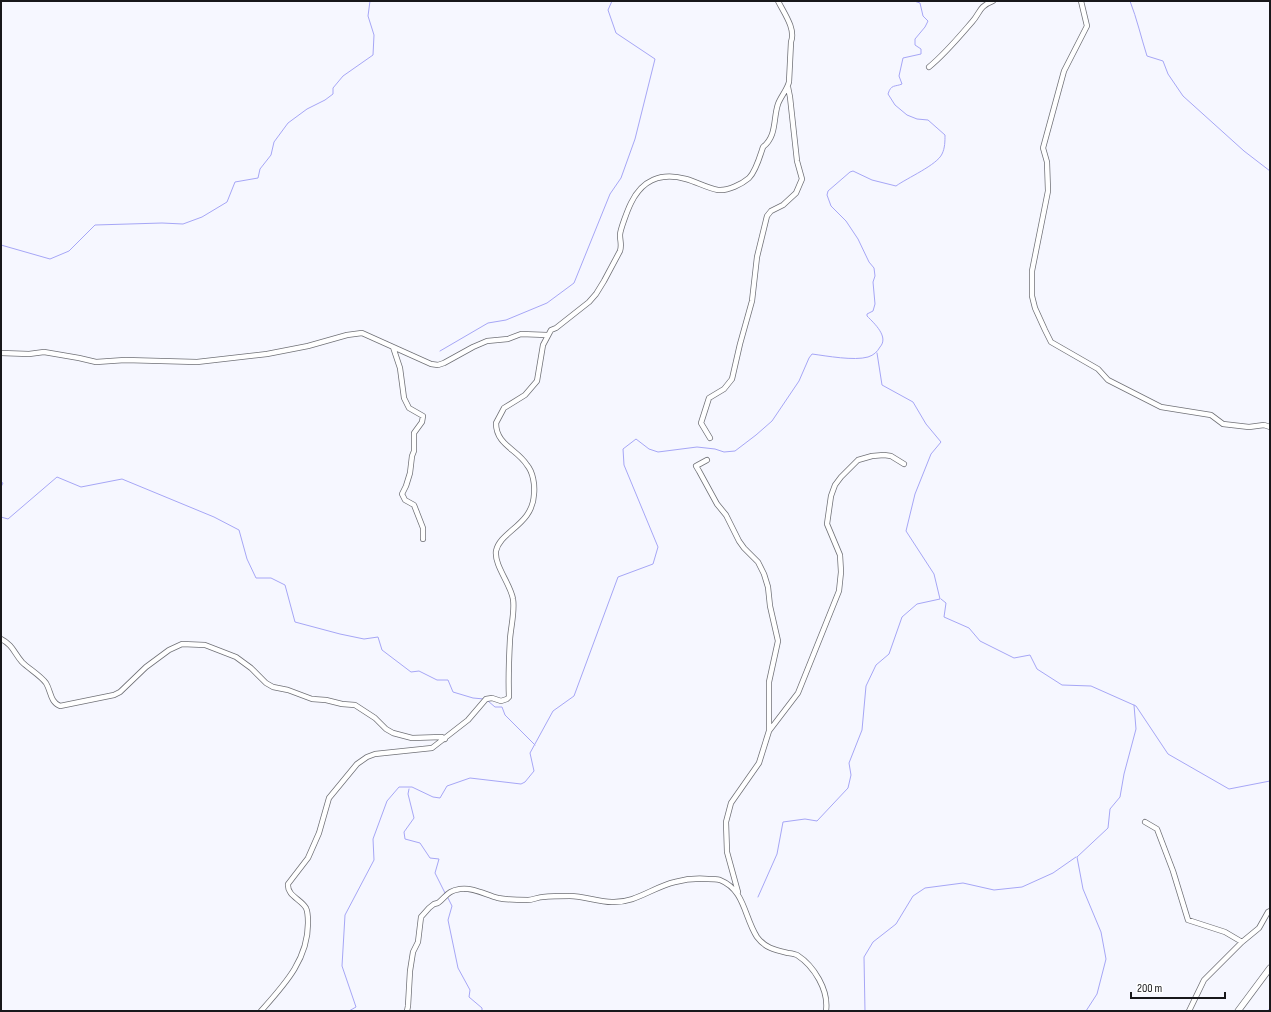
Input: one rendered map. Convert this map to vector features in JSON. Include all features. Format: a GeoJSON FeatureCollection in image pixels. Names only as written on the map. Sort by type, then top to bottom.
{"type":"FeatureCollection","features":[{"type":"Feature","properties":{"kind":"main road"},"geometry":{"type":"LineString","coordinates":[[1238,1011],[1270,968]]}},
{"type":"Feature","properties":{"kind":"street"},"geometry":{"type":"LineString","coordinates":[[710,438],[701,423],[709,398],[724,388],[732,379],[752,300],[757,257],[767,216],[771,211],[783,205],[796,193],[802,179],[797,161],[788,87],[793,36],[790,24],[778,1]]}},
{"type":"Feature","properties":{"kind":"street"},"geometry":{"type":"LineString","coordinates":[[929,67],[974,21],[983,3],[993,1]]}},
{"type":"Feature","properties":{"kind":"street"},"geometry":{"type":"LineString","coordinates":[[1081,1],[1088,26],[1064,71],[1043,148],[1047,162],[1048,191],[1032,271],[1032,296],[1035,308],[1051,342],[1098,369],[1108,380],[1161,407],[1211,415],[1223,424],[1249,428],[1264,425],[1270,427]]}},
{"type":"Feature","properties":{"kind":"street"},"geometry":{"type":"LineString","coordinates":[[261,1011],[286,983],[294,972],[302,956],[308,933],[308,918],[306,908],[291,894],[288,884],[308,858],[319,833],[329,798],[357,764],[367,757],[375,754],[428,749],[439,744],[468,720],[486,699],[492,698],[505,701],[509,697],[508,664],[513,601],[496,553],[498,546],[503,539],[525,518],[533,501],[534,493],[531,472],[528,465],[504,444],[497,433],[496,423],[504,408],[525,394],[537,381],[542,345],[551,330],[556,328],[589,302],[596,294],[620,250],[622,245],[620,235],[630,204],[636,195],[649,181],[655,178],[676,177],[721,190],[739,184],[750,177],[763,147],[767,144],[775,127],[778,106],[788,87]]}},
{"type":"Feature","properties":{"kind":"street"},"geometry":{"type":"LineString","coordinates":[[1,353],[30,354],[44,352],[96,362],[125,360],[196,362],[267,354],[308,346],[356,333],[362,333],[431,364],[438,365],[451,360],[473,347],[487,341],[508,339],[522,334],[547,335]]}},
{"type":"Feature","properties":{"kind":"street"},"geometry":{"type":"LineString","coordinates":[[393,346],[400,368],[404,398],[409,408],[423,416],[422,422],[414,433],[414,451],[410,474],[402,494],[405,500],[414,505],[423,528],[423,539]]}},
{"type":"Feature","properties":{"kind":"street"},"geometry":{"type":"LineString","coordinates":[[769,731],[798,693],[839,591],[841,572],[840,555],[827,524],[834,485],[858,460],[884,454],[891,456],[904,464]]}},
{"type":"Feature","properties":{"kind":"street"},"geometry":{"type":"LineString","coordinates":[[707,460],[696,466],[744,548],[758,562],[768,587],[770,606],[778,641],[769,682],[769,731],[759,763],[731,803],[726,822],[727,852],[738,894],[743,902],[752,927],[758,938],[770,949],[796,954],[816,973],[826,997],[826,1011]]}},
{"type":"Feature","properties":{"kind":"street"},"geometry":{"type":"LineString","coordinates":[[1,639],[10,644],[21,661],[44,680],[54,701],[60,706],[114,695],[120,692],[146,666],[169,650],[182,644],[198,644],[236,656],[266,683],[273,687],[288,690],[312,699],[355,705],[375,718],[386,729],[393,733],[412,738],[442,737],[445,739]]}},
{"type":"Feature","properties":{"kind":"street"},"geometry":{"type":"LineString","coordinates":[[1145,822],[1157,829],[1173,871],[1188,920],[1225,932],[1242,942]]}},
{"type":"Feature","properties":{"kind":"street"},"geometry":{"type":"LineString","coordinates":[[407,1011],[409,1001],[410,971],[413,952],[418,942],[421,917],[425,911],[434,904],[438,903],[447,893],[461,889],[483,893],[496,898],[528,900],[542,897],[572,896],[612,902],[625,902],[674,882],[697,878],[720,880],[738,894]]}},
{"type":"Feature","properties":{"kind":"street"},"geometry":{"type":"LineString","coordinates":[[1189,1011],[1204,980],[1242,942],[1259,928],[1270,911]]}},
{"type":"Feature","properties":{"kind":"waterway"},"geometry":{"type":"LineString","coordinates":[[1,245],[50,259],[69,251],[95,225],[162,223],[183,224],[202,217],[227,202],[235,182],[258,178],[260,169],[271,155],[274,142],[288,123],[307,109],[333,94],[333,88],[343,76],[373,55],[374,35],[368,16],[370,1]]}},
{"type":"Feature","properties":{"kind":"waterway"},"geometry":{"type":"LineString","coordinates":[[440,351],[488,323],[506,320],[547,303],[574,283],[610,194],[621,178],[635,139],[655,59],[616,33],[608,10],[612,1]]}},
{"type":"Feature","properties":{"kind":"waterway"},"geometry":{"type":"LineString","coordinates":[[349,1011],[356,1007],[342,966],[345,915],[374,860],[373,839],[387,801],[399,787],[412,787],[433,797],[440,798],[447,786],[470,778],[521,784],[525,782],[534,771],[530,753],[553,711],[574,696],[618,577],[653,564],[658,547],[624,465],[623,449],[636,439],[649,449],[658,452],[697,447],[715,449],[724,452],[735,451],[772,421],[799,381],[812,354],[840,358],[862,358],[874,354],[882,343],[883,339],[880,331],[867,316],[867,314],[873,311],[875,304],[873,282],[875,276],[874,268],[869,262],[858,239],[846,221],[831,206],[827,195],[828,191],[853,171],[872,180],[896,186],[934,163],[942,154],[945,135],[928,120],[917,119],[907,115],[895,105],[888,94],[892,87],[902,84],[899,76],[903,58],[921,54],[921,49],[915,45],[915,39],[928,21],[923,16],[920,3],[914,1]]}},
{"type":"Feature","properties":{"kind":"waterway"},"geometry":{"type":"LineString","coordinates":[[1130,1],[1147,56],[1163,61],[1168,74],[1183,96],[1244,151],[1270,171]]}},
{"type":"Feature","properties":{"kind":"waterway"},"geometry":{"type":"LineString","coordinates":[[758,897],[777,854],[783,822],[805,819],[817,821],[848,788],[851,775],[849,763],[862,730],[866,686],[876,665],[889,654],[902,617],[917,604],[940,599],[934,574],[906,531],[915,494],[931,454],[941,442],[926,424],[913,402],[882,385],[877,353]]}},
{"type":"Feature","properties":{"kind":"waterway"},"geometry":{"type":"LineString","coordinates":[[1,517],[8,519],[57,477],[81,487],[122,479],[214,517],[239,530],[247,559],[256,578],[271,578],[285,585],[295,622],[364,639],[378,637],[382,650],[411,672],[419,671],[437,680],[448,680],[453,692],[473,698],[484,699]]}},
{"type":"Feature","properties":{"kind":"waterway"},"geometry":{"type":"LineString","coordinates":[[1,482],[3,483],[1,487]]}},
{"type":"Feature","properties":{"kind":"waterway"},"geometry":{"type":"LineString","coordinates":[[941,599],[946,603],[944,617],[969,628],[980,641],[1014,658],[1030,655],[1037,669],[1062,685],[1091,686],[1136,706],[1168,754],[1229,789],[1270,781]]}},
{"type":"Feature","properties":{"kind":"waterway"},"geometry":{"type":"LineString","coordinates":[[488,701],[495,707],[502,707],[505,715],[535,745]]}},
{"type":"Feature","properties":{"kind":"waterway"},"geometry":{"type":"LineString","coordinates":[[1086,1011],[1097,994],[1106,959],[1101,932],[1083,889],[1077,857],[1108,828],[1110,809],[1120,797],[1124,774],[1136,729],[1134,705]]}},
{"type":"Feature","properties":{"kind":"waterway"},"geometry":{"type":"LineString","coordinates":[[409,789],[408,794],[414,818],[404,832],[405,839],[420,843],[430,858],[439,859],[435,873],[445,893]]}},
{"type":"Feature","properties":{"kind":"waterway"},"geometry":{"type":"LineString","coordinates":[[865,1011],[864,957],[873,942],[896,924],[913,896],[925,888],[963,883],[994,890],[1022,887],[1053,873],[1076,857]]}},
{"type":"Feature","properties":{"kind":"waterway"},"geometry":{"type":"LineString","coordinates":[[448,898],[452,906],[448,920],[458,968],[470,990],[469,997],[482,1008],[482,1011]]}}]}
